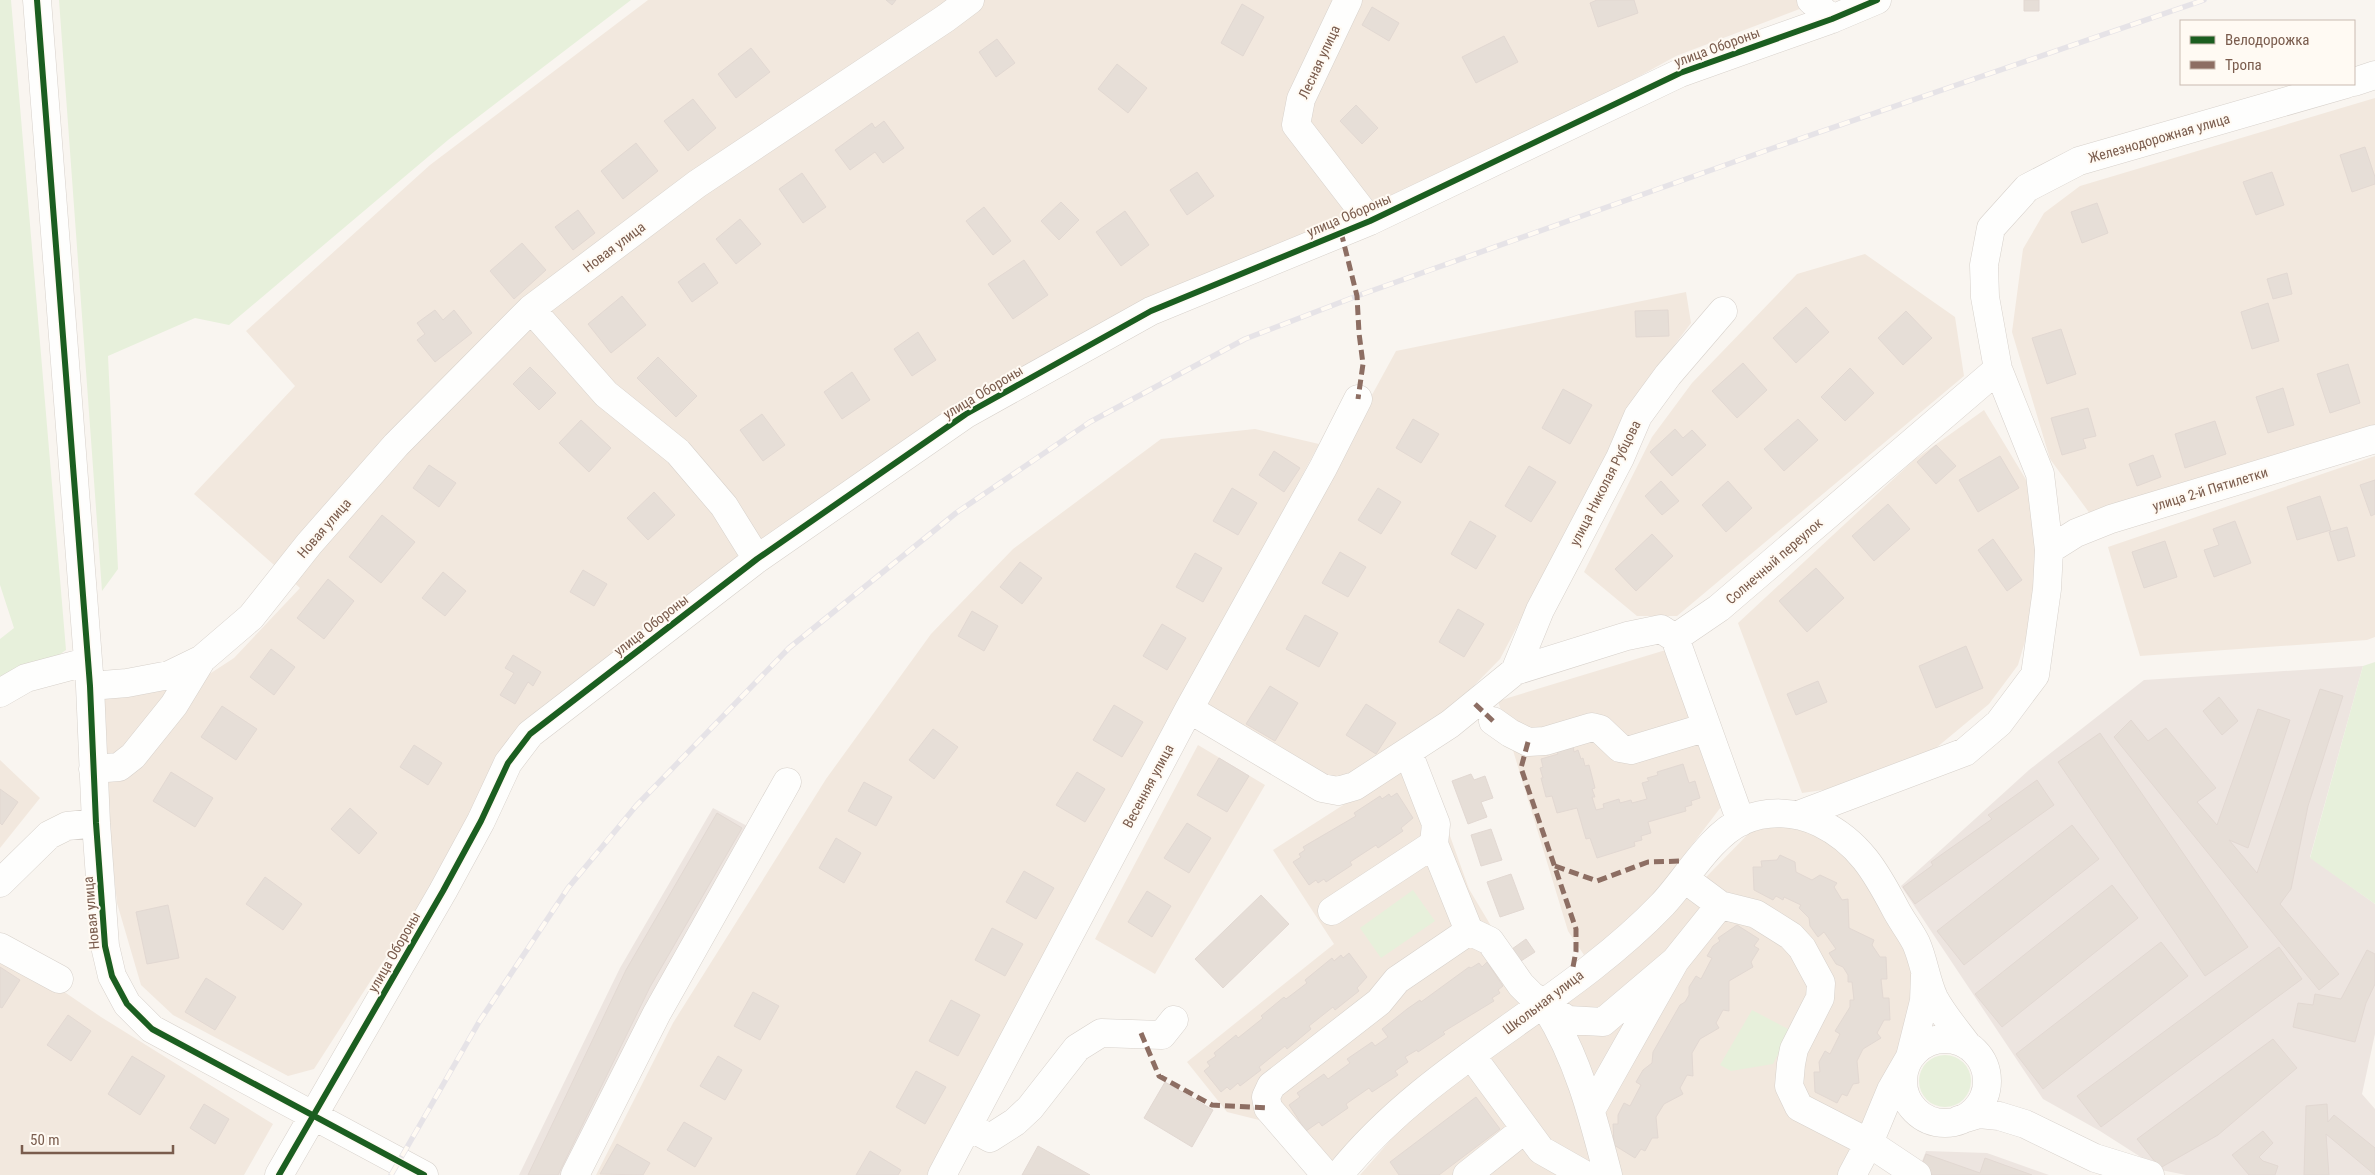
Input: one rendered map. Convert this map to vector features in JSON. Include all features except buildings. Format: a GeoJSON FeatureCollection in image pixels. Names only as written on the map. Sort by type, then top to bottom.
{"type":"FeatureCollection","features":[{"type":"Feature","properties":{"kind":"street"},"geometry":{"type":"LineString","coordinates":[[0,693],[26,678],[88,674],[37,0]]}},
{"type":"Feature","properties":{"kind":"street","name":"Новая улица"},"geometry":{"type":"LineString","coordinates":[[424,1175],[152,1029],[127,1004],[112,976],[105,946],[88,674],[127,683],[169,675],[202,659],[251,616],[309,544],[396,445],[531,309],[697,184],[946,18],[970,0]]}},
{"type":"Feature","properties":{"kind":"street","name":"Лесная улица"},"geometry":{"type":"LineString","coordinates":[[1348,0],[1301,99],[1296,125],[1370,221]]}},
{"type":"Feature","properties":{"kind":"street"},"geometry":{"type":"LineString","coordinates":[[1811,0],[1832,19]]}},
{"type":"Feature","properties":{"kind":"street","name":"улица Обороны"},"geometry":{"type":"LineString","coordinates":[[279,1175],[444,891],[481,821],[508,763],[530,734],[757,559],[966,414],[1142,316],[1370,221],[1680,73],[1832,19],[1877,0]]}},
{"type":"Feature","properties":{"kind":"street"},"geometry":{"type":"LineString","coordinates":[[2355,82],[2375,75]]}},
{"type":"Feature","properties":{"kind":"street","name":"Железнодорожная улица"},"geometry":{"type":"LineString","coordinates":[[1998,369],[1985,297],[1984,265],[1991,228],[2026,188],[2079,161],[2343,85]]}},
{"type":"Feature","properties":{"kind":"street"},"geometry":{"type":"LineString","coordinates":[[531,309],[606,394],[678,452],[724,506],[757,559]]}},
{"type":"Feature","properties":{"kind":"street","name":"улица Николая Рубцова"},"geometry":{"type":"LineString","coordinates":[[1515,671],[1540,610],[1620,458],[1638,416],[1668,374],[1723,311]]}},
{"type":"Feature","properties":{"kind":"street"},"geometry":{"type":"LineString","coordinates":[[1798,815],[1965,752],[1999,723],[2035,675],[2047,590],[2049,550],[2040,474],[1998,369]]}},
{"type":"Feature","properties":{"kind":"street","name":"Солнечный переулок"},"geometry":{"type":"LineString","coordinates":[[1674,638],[1719,608],[1998,369]]}},
{"type":"Feature","properties":{"kind":"street","name":"Весенняя улица"},"geometry":{"type":"LineString","coordinates":[[942,1175],[1189,709],[1323,468],[1358,399]]}},
{"type":"Feature","properties":{"kind":"street","name":"улица 2-й Пятилетки"},"geometry":{"type":"LineString","coordinates":[[2049,550],[2076,533],[2111,519],[2375,439]]}},
{"type":"Feature","properties":{"kind":"street"},"geometry":{"type":"LineString","coordinates":[[1189,709],[1304,779],[1338,791],[1355,786],[1450,724],[1515,671],[1627,636],[1661,629],[1674,638],[1740,822]]}},
{"type":"Feature","properties":{"kind":"street"},"geometry":{"type":"LineString","coordinates":[[93,769],[120,767],[133,756],[174,705],[202,659]]}},
{"type":"Feature","properties":{"kind":"street"},"geometry":{"type":"LineString","coordinates":[[1494,721],[1510,733],[1528,742],[1545,741],[1592,727],[1600,729],[1620,748],[1631,750],[1707,727]]}},
{"type":"Feature","properties":{"kind":"street"},"geometry":{"type":"LineString","coordinates":[[1408,752],[1436,824],[1434,844],[1469,931],[1490,941],[1521,985],[1542,1003],[1568,1020],[1603,1022],[1675,961]]}},
{"type":"Feature","properties":{"kind":"street"},"geometry":{"type":"LineString","coordinates":[[575,1175],[657,1013],[787,782]]}},
{"type":"Feature","properties":{"kind":"street","name":"Школьная улица"},"geometry":{"type":"LineString","coordinates":[[1339,1175],[1389,1121],[1471,1055],[1631,935],[1662,905],[1719,837],[1740,822],[1767,812],[1798,815]]}},
{"type":"Feature","properties":{"kind":"street"},"geometry":{"type":"LineString","coordinates":[[1798,815],[1820,823],[1839,835],[1865,858],[1881,879],[1916,944],[1934,998],[1968,1046],[1978,1055],[1984,1066],[1992,1094],[2004,1108],[2025,1124]]}},
{"type":"Feature","properties":{"kind":"street"},"geometry":{"type":"LineString","coordinates":[[0,883],[50,835],[67,826],[96,823]]}},
{"type":"Feature","properties":{"kind":"street"},"geometry":{"type":"LineString","coordinates":[[1332,910],[1434,844]]}},
{"type":"Feature","properties":{"kind":"street"},"geometry":{"type":"LineString","coordinates":[[1685,879],[1720,905],[1756,914],[1790,936],[1802,948],[1820,983],[1820,998],[1794,1049],[1788,1086],[1799,1107],[1869,1143],[1917,1175]]}},
{"type":"Feature","properties":{"kind":"street"},"geometry":{"type":"LineString","coordinates":[[1591,1110],[1675,961],[1720,905]]}},
{"type":"Feature","properties":{"kind":"street"},"geometry":{"type":"LineString","coordinates":[[1326,1175],[1268,1108],[1266,1097],[1271,1086],[1379,1002],[1397,980],[1469,931]]}},
{"type":"Feature","properties":{"kind":"street"},"geometry":{"type":"LineString","coordinates":[[0,947],[59,979]]}},
{"type":"Feature","properties":{"kind":"street"},"geometry":{"type":"LineString","coordinates":[[1925,971],[1924,1001],[1910,1057],[1905,1068],[1903,1081],[1905,1094],[1912,1106],[1921,1115],[1946,1120],[1970,1114],[1979,1104],[1985,1092],[1987,1079]]}},
{"type":"Feature","properties":{"kind":"street"},"geometry":{"type":"LineString","coordinates":[[1542,1003],[1562,1034],[1591,1110],[1608,1175]]}},
{"type":"Feature","properties":{"kind":"street"},"geometry":{"type":"LineString","coordinates":[[968,1126],[990,1138],[1016,1122],[1030,1108],[1077,1048],[1101,1033],[1162,1035],[1174,1020]]}},
{"type":"Feature","properties":{"kind":"street"},"geometry":{"type":"LineString","coordinates":[[1603,1022],[1620,1058]]}},
{"type":"Feature","properties":{"kind":"street"},"geometry":{"type":"LineString","coordinates":[[1852,1175],[1869,1143],[1891,1090],[1910,1057],[1919,1047],[1931,1041],[1957,1040],[1968,1046]]}},
{"type":"Feature","properties":{"kind":"street"},"geometry":{"type":"LineString","coordinates":[[1471,1055],[1541,1150],[1586,1175]]}},
{"type":"Feature","properties":{"kind":"street"},"geometry":{"type":"LineString","coordinates":[[1869,1143],[1884,1128],[1899,1120],[1913,1118],[1946,1120],[1979,1114],[1999,1116],[2025,1124],[2095,1158],[2150,1175]]}},
{"type":"Feature","properties":{"kind":"street"},"geometry":{"type":"LineString","coordinates":[[1467,1175],[1524,1129]]}},
{"type":"Feature","properties":{"kind":"shaded area"},"geometry":{"type":"Polygon","coordinates":[[[648,0],[1823,0],[1676,56],[1542,130],[1142,305],[533,721],[495,758],[471,814],[429,890],[314,1069],[288,1076],[173,1015],[141,985],[117,903],[110,837],[103,694],[172,690],[211,673],[234,658],[300,588],[194,494],[295,386],[246,331],[430,165],[648,0]]]}},
{"type":"Feature","properties":{"kind":"shaded area"},"geometry":{"type":"Polygon","coordinates":[[[2375,98],[2375,428],[2096,522],[2050,459],[2012,332],[2023,249],[2044,213],[2080,186],[2375,98]]]}},
{"type":"Feature","properties":{"kind":"shaded area"},"geometry":{"type":"Polygon","coordinates":[[[1865,254],[1955,317],[1964,376],[1677,616],[1637,616],[1584,572],[1652,437],[1692,383],[1797,274],[1865,254]]]}},
{"type":"Feature","properties":{"kind":"shaded area"},"geometry":{"type":"Polygon","coordinates":[[[1686,292],[1691,323],[1652,375],[1625,421],[1500,659],[1456,704],[1343,777],[1319,775],[1203,704],[1396,351],[1686,292]]]}},
{"type":"Feature","properties":{"kind":"shaded area"},"geometry":{"type":"Polygon","coordinates":[[[1984,410],[2031,488],[2040,547],[2036,604],[2018,665],[1989,704],[1930,753],[1851,786],[1802,793],[1738,623],[1914,460],[1984,410]]]}},
{"type":"Feature","properties":{"kind":"shaded area"},"geometry":{"type":"Polygon","coordinates":[[[1255,429],[1319,444],[927,1175],[596,1175],[673,1023],[826,779],[931,634],[1013,549],[1161,439],[1255,429]]]}},
{"type":"Feature","properties":{"kind":"shaded area"},"geometry":{"type":"Polygon","coordinates":[[[2375,456],[2375,637],[2367,640],[2140,656],[2108,547],[2375,456]]]}},
{"type":"Feature","properties":{"kind":"shaded area"},"geometry":{"type":"Polygon","coordinates":[[[1669,649],[1724,803],[1653,896],[1622,926],[1584,955],[1568,931],[1498,701],[1669,649]]]}},
{"type":"Feature","properties":{"kind":"shaded area"},"geometry":{"type":"Polygon","coordinates":[[[2363,666],[2310,857],[2375,904],[2375,1034],[2362,1094],[2375,1109],[2375,1175],[2186,1175],[2161,1170],[2100,1131],[2043,1099],[1901,886],[2029,770],[2144,680],[2363,666]]]}},
{"type":"Feature","properties":{"kind":"shaded area"},"geometry":{"type":"Polygon","coordinates":[[[1198,745],[1265,785],[1155,974],[1095,939],[1198,745]]]}},
{"type":"Feature","properties":{"kind":"shaded area"},"geometry":{"type":"Polygon","coordinates":[[[1421,755],[1469,889],[1500,941],[1537,992],[1331,1166],[1267,1122],[1227,1112],[1187,1062],[1334,944],[1273,850],[1421,755]]]}},
{"type":"Feature","properties":{"kind":"shaded area"},"geometry":{"type":"Polygon","coordinates":[[[0,760],[40,798],[0,848],[0,760]]]}},
{"type":"Feature","properties":{"kind":"shaded area"},"geometry":{"type":"Polygon","coordinates":[[[713,808],[751,828],[566,1175],[519,1175],[620,968],[713,808]]]}},
{"type":"Feature","properties":{"kind":"shaded area"},"geometry":{"type":"Polygon","coordinates":[[[1774,822],[1801,826],[1828,842],[1855,863],[1910,952],[1918,1004],[1842,1175],[1360,1175],[1407,1121],[1672,912],[1753,829],[1774,822]]]}},
{"type":"Feature","properties":{"kind":"shaded area"},"geometry":{"type":"Polygon","coordinates":[[[0,948],[101,1017],[273,1124],[244,1175],[0,1175],[0,948]]]}},
{"type":"Feature","properties":{"kind":"shaded area"},"geometry":{"type":"Polygon","coordinates":[[[1926,1151],[1987,1153],[2049,1175],[1920,1175],[1917,1174],[1926,1151]]]}},
{"type":"Feature","properties":{"kind":"green space"},"geometry":{"type":"Polygon","coordinates":[[[0,0],[11,0],[66,650],[49,662],[0,684],[0,639],[14,628],[0,585],[0,0]]]}},
{"type":"Feature","properties":{"kind":"green space"},"geometry":{"type":"Polygon","coordinates":[[[59,0],[631,0],[448,140],[229,325],[195,318],[108,356],[118,569],[102,591],[59,0]]]}},
{"type":"Feature","properties":{"kind":"green space"},"geometry":{"type":"Polygon","coordinates":[[[2375,662],[2375,904],[2310,858],[2363,666],[2375,662]]]}},
{"type":"Feature","properties":{"kind":"green space"},"geometry":{"type":"Polygon","coordinates":[[[1413,890],[1435,921],[1381,958],[1360,928],[1413,890]]]}},
{"type":"Feature","properties":{"kind":"green space"},"geometry":{"type":"Polygon","coordinates":[[[1752,1010],[1790,1030],[1773,1064],[1731,1071],[1720,1065],[1752,1010]]]}},
{"type":"Feature","properties":{"kind":"green space"},"geometry":{"type":"Polygon","coordinates":[[[1940,1055],[1950,1055],[1964,1062],[1971,1076],[1971,1086],[1964,1100],[1950,1107],[1940,1107],[1930,1103],[1923,1096],[1919,1086],[1919,1076],[1923,1066],[1930,1059],[1940,1055]]]}},
{"type":"Feature","properties":{"kind":"railway"},"geometry":{"type":"LineString","coordinates":[[391,1175],[479,1022],[568,888],[636,806],[789,648],[956,513],[1090,422],[1245,339],[1357,296],[1776,147],[2204,0]]}},
{"type":"Feature","properties":{"kind":"marked path"},"geometry":{"type":"LineString","coordinates":[[1341,232],[1357,296],[1363,364],[1358,399]]}},
{"type":"Feature","properties":{"kind":"marked path"},"geometry":{"type":"LineString","coordinates":[[1475,704],[1493,721]]}},
{"type":"Feature","properties":{"kind":"marked path"},"geometry":{"type":"LineString","coordinates":[[1528,742],[1521,768],[1576,929],[1576,951],[1573,967]]}},
{"type":"Feature","properties":{"kind":"marked path"},"geometry":{"type":"LineString","coordinates":[[1555,866],[1597,881],[1648,862],[1682,861]]}},
{"type":"Feature","properties":{"kind":"marked path"},"geometry":{"type":"LineString","coordinates":[[1141,1033],[1159,1076],[1212,1105],[1268,1108]]}},
{"type":"Feature","properties":{"kind":"cycle path"},"geometry":{"type":"LineString","coordinates":[[37,0],[90,686],[96,823],[105,946],[112,976],[127,1004],[152,1029],[424,1175]]}},
{"type":"Feature","properties":{"kind":"cycle path"},"geometry":{"type":"LineString","coordinates":[[279,1175],[443,891],[481,821],[508,763],[530,734],[757,559],[966,414],[1151,311],[1370,221],[1680,73],[1832,19],[1877,0]]}}]}
